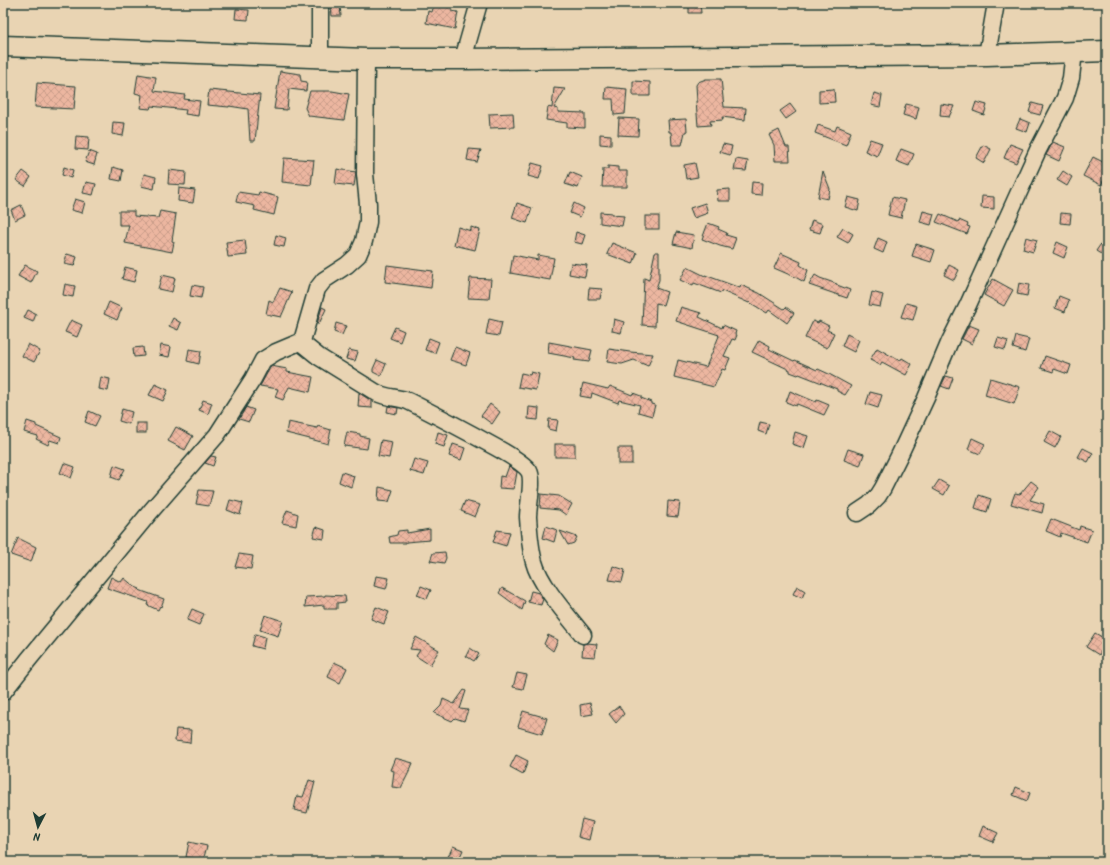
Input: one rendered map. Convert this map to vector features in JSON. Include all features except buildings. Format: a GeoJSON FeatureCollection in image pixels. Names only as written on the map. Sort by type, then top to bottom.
{"type":"FeatureCollection","features":[{"type":"Feature","properties":{"kind":"main road"},"geometry":{"type":"LineString","coordinates":[[3,46],[366,59],[987,54],[1107,51]]}},
{"type":"Feature","properties":{"kind":"street"},"geometry":{"type":"LineString","coordinates":[[320,3],[320,57]]}},
{"type":"Feature","properties":{"kind":"street"},"geometry":{"type":"LineString","coordinates":[[462,59],[479,3]]}},
{"type":"Feature","properties":{"kind":"street"},"geometry":{"type":"LineString","coordinates":[[987,54],[996,3]]}},
{"type":"Feature","properties":{"kind":"street"},"geometry":{"type":"LineString","coordinates":[[857,513],[869,505],[878,496],[913,426],[950,341],[968,305],[1038,150],[1054,122],[1065,98],[1071,78],[1074,51]]}},
{"type":"Feature","properties":{"kind":"street"},"geometry":{"type":"LineString","coordinates":[[366,59],[366,174],[368,222],[364,241],[358,255],[347,265],[324,280],[317,289],[302,341],[304,345],[319,357],[377,393],[384,396],[404,399],[412,403],[485,441],[526,468],[531,475],[528,516],[535,566],[544,583],[583,635]]}},
{"type":"Feature","properties":{"kind":"street"},"geometry":{"type":"LineString","coordinates":[[3,692],[146,517],[217,435],[253,379],[263,360],[276,352],[302,341]]}}]}
